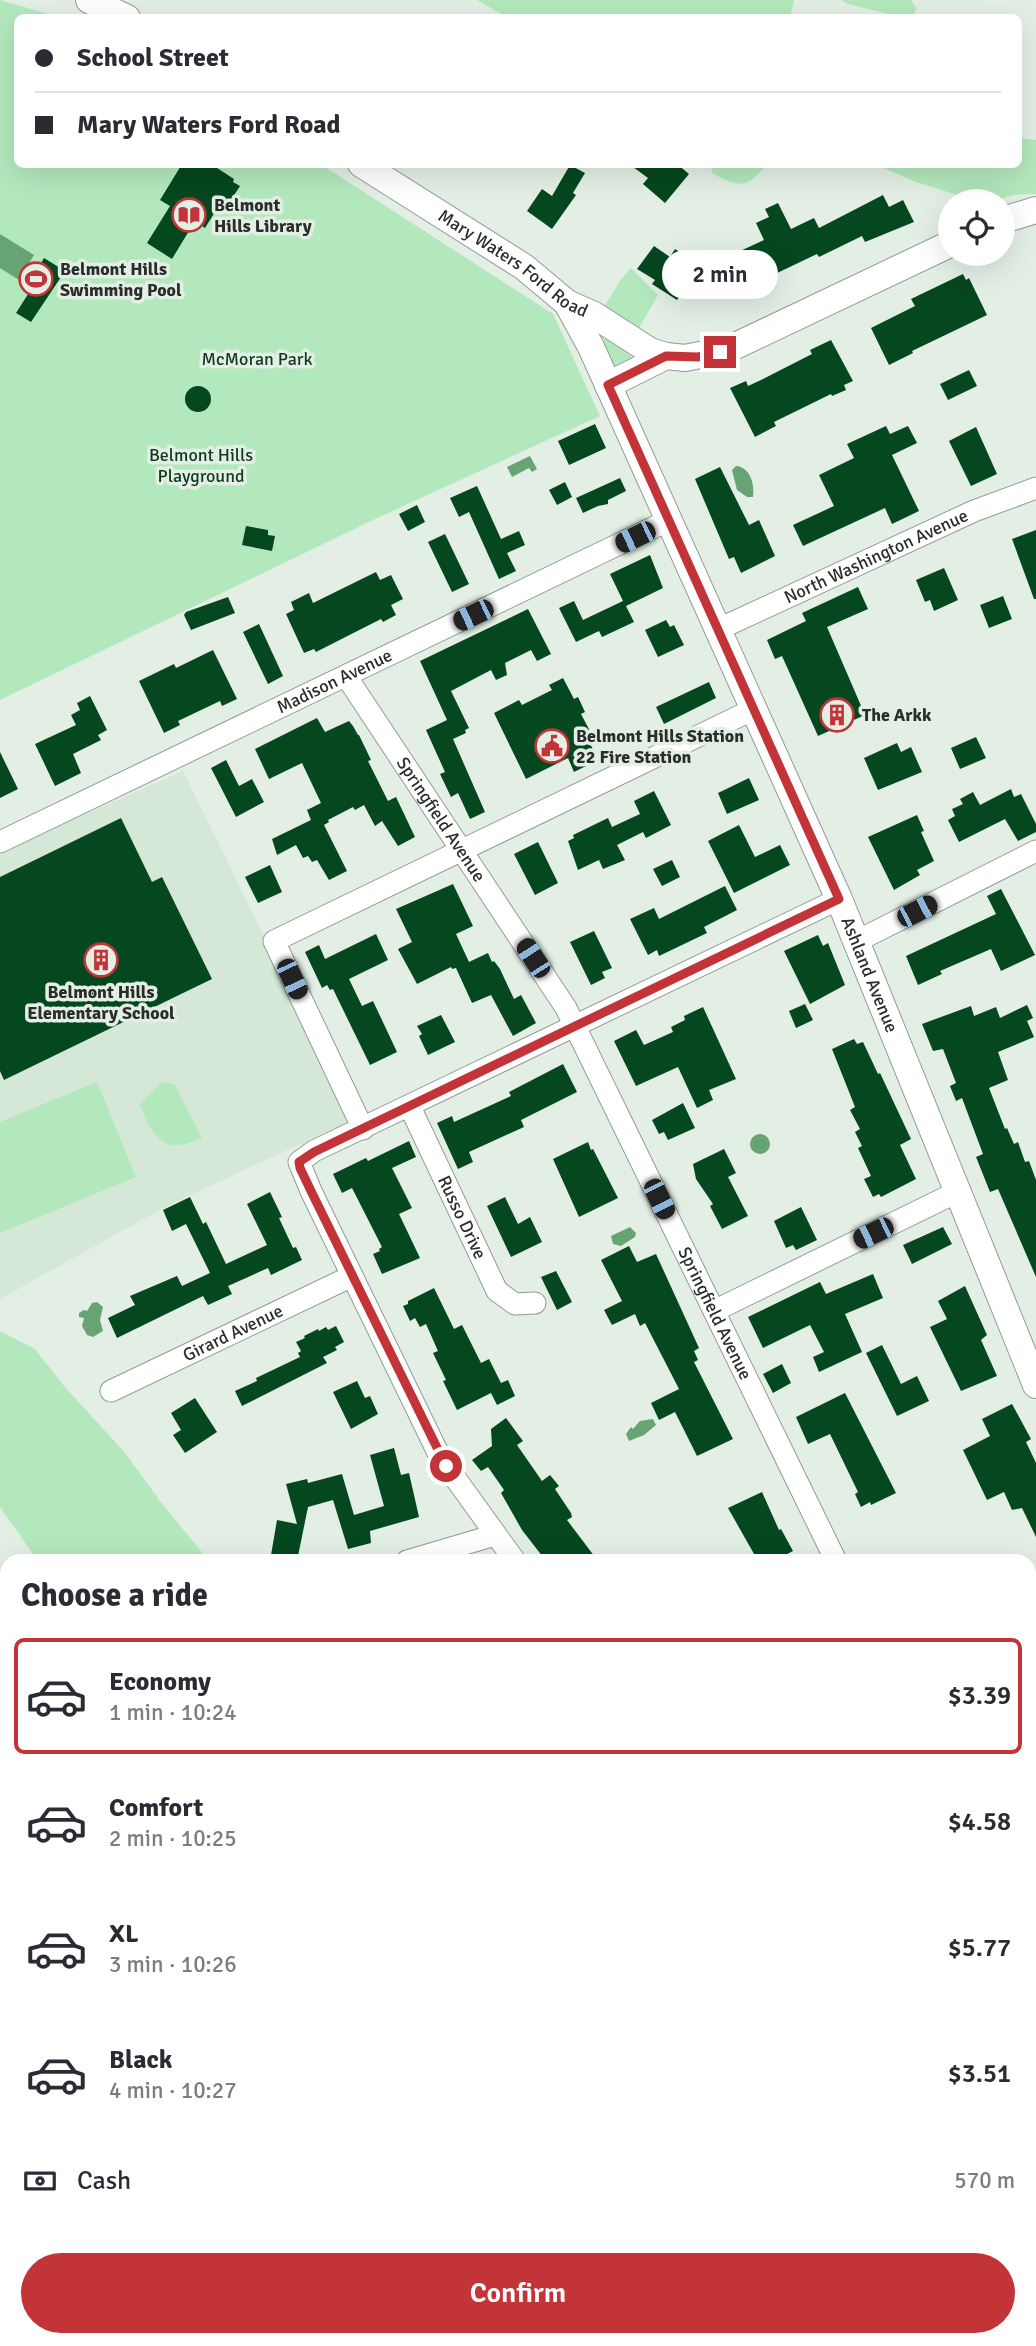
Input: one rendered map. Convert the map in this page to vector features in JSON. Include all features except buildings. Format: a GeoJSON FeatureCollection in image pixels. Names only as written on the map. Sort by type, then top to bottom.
{"type":"FeatureCollection","features":[{"type":"Feature","properties":{"kind":"street"},"geometry":{"type":"LineString","coordinates":[[89,0],[119,14]]}},
{"type":"Feature","properties":{"kind":"street","name":"Mary Waters Ford Road"},"geometry":{"type":"LineString","coordinates":[[367,168],[524,267],[568,303],[594,315],[650,351],[666,356],[698,357],[729,349],[938,250]]}},
{"type":"Feature","properties":{"kind":"street"},"geometry":{"type":"LineString","coordinates":[[1015,216],[1036,210]]}},
{"type":"Feature","properties":{"kind":"street","name":"Ashland Avenue"},"geometry":{"type":"LineString","coordinates":[[568,303],[719,629],[839,899],[1036,1385]]}},
{"type":"Feature","properties":{"kind":"street","name":"Mary Waters Ford Road"},"geometry":{"type":"LineString","coordinates":[[608,385],[666,356]]}},
{"type":"Feature","properties":{"kind":"street","name":"North Washington Avenue"},"geometry":{"type":"LineString","coordinates":[[719,629],[966,515],[1036,488]]}},
{"type":"Feature","properties":{"kind":"street","name":"Madison Avenue"},"geometry":{"type":"LineString","coordinates":[[0,842],[669,520]]}},
{"type":"Feature","properties":{"kind":"street","name":"Springfield Avenue"},"geometry":{"type":"LineString","coordinates":[[346,676],[558,995],[833,1554]]}},
{"type":"Feature","properties":{"kind":"street"},"geometry":{"type":"LineString","coordinates":[[363,1129],[274,941],[754,709]]}},
{"type":"Feature","properties":{"kind":"street"},"geometry":{"type":"LineString","coordinates":[[856,941],[1036,852]]}},
{"type":"Feature","properties":{"kind":"street"},"geometry":{"type":"LineString","coordinates":[[510,1554],[440,1457],[299,1162],[314,1152],[839,899]]}},
{"type":"Feature","properties":{"kind":"street","name":"Russo Drive"},"geometry":{"type":"LineString","coordinates":[[410,1107],[497,1291],[514,1304],[535,1303]]}},
{"type":"Feature","properties":{"kind":"street"},"geometry":{"type":"LineString","coordinates":[[714,1311],[957,1192]]}},
{"type":"Feature","properties":{"kind":"street","name":"Girard Avenue"},"geometry":{"type":"LineString","coordinates":[[111,1391],[352,1276]]}},
{"type":"Feature","properties":{"kind":"street"},"geometry":{"type":"LineString","coordinates":[[431,1554],[495,1535]]}},
{"type":"Feature","properties":{"kind":"shaded area"},"geometry":{"type":"Polygon","coordinates":[[[0,234],[34,255],[19,280],[0,268],[0,234]]]}},
{"type":"Feature","properties":{"kind":"shaded area"},"geometry":{"type":"Polygon","coordinates":[[[530,456],[537,469],[532,472],[529,468],[512,477],[507,467],[530,456]]]}},
{"type":"Feature","properties":{"kind":"shaded area"},"geometry":{"type":"Polygon","coordinates":[[[736,466],[748,473],[753,497],[747,497],[737,490],[732,470],[736,466]]]}},
{"type":"Feature","properties":{"kind":"shaded area"},"geometry":{"type":"Polygon","coordinates":[[[183,771],[354,1119],[169,1205],[0,1299],[0,852],[183,771]]]}},
{"type":"Feature","properties":{"kind":"shaded area"},"geometry":{"type":"Polygon","coordinates":[[[756,1134],[764,1134],[770,1144],[764,1154],[756,1154],[750,1148],[750,1140],[756,1134]]]}},
{"type":"Feature","properties":{"kind":"shaded area"},"geometry":{"type":"Polygon","coordinates":[[[630,1227],[636,1233],[635,1237],[621,1246],[613,1244],[611,1236],[630,1227]]]}},
{"type":"Feature","properties":{"kind":"shaded area"},"geometry":{"type":"Polygon","coordinates":[[[97,1302],[103,1307],[100,1320],[103,1331],[93,1337],[87,1335],[82,1326],[84,1318],[79,1317],[79,1313],[87,1311],[92,1303],[97,1302]]]}},
{"type":"Feature","properties":{"kind":"shaded area"},"geometry":{"type":"Polygon","coordinates":[[[653,1419],[656,1425],[644,1435],[629,1441],[626,1434],[631,1427],[633,1429],[640,1421],[653,1419]]]}},
{"type":"Feature","properties":{"kind":"green space","name":"McMoran Park"},"geometry":{"type":"Polygon","coordinates":[[[0,0],[49,14],[14,14],[14,168],[327,168],[553,314],[600,416],[375,519],[0,700],[0,0]]]}},
{"type":"Feature","properties":{"kind":"green space"},"geometry":{"type":"Polygon","coordinates":[[[477,0],[794,0],[791,14],[502,14],[477,0]]]}},
{"type":"Feature","properties":{"kind":"green space"},"geometry":{"type":"Polygon","coordinates":[[[841,0],[911,0],[916,8],[914,14],[889,14],[841,0]]]}},
{"type":"Feature","properties":{"kind":"green space"},"geometry":{"type":"Polygon","coordinates":[[[1022,138],[1036,140],[1036,194],[1015,195],[1015,189],[938,189],[884,168],[1022,168],[1022,138]]]}},
{"type":"Feature","properties":{"kind":"green space"},"geometry":{"type":"Polygon","coordinates":[[[711,168],[763,168],[742,184],[712,173],[711,168]]]}},
{"type":"Feature","properties":{"kind":"green space"},"geometry":{"type":"Polygon","coordinates":[[[631,268],[658,295],[638,330],[604,307],[631,268]]]}},
{"type":"Feature","properties":{"kind":"green space"},"geometry":{"type":"Polygon","coordinates":[[[605,339],[632,357],[631,360],[613,368],[602,343],[605,339]]]}},
{"type":"Feature","properties":{"kind":"green space"},"geometry":{"type":"Polygon","coordinates":[[[97,1082],[136,1177],[0,1233],[0,1122],[97,1082]]]}},
{"type":"Feature","properties":{"kind":"green space"},"geometry":{"type":"Polygon","coordinates":[[[162,1082],[175,1085],[202,1138],[186,1144],[172,1145],[161,1139],[149,1125],[139,1105],[162,1082]]]}},
{"type":"Feature","properties":{"kind":"green space"},"geometry":{"type":"Polygon","coordinates":[[[0,1331],[35,1349],[64,1386],[126,1454],[203,1554],[33,1554],[0,1507],[0,1331]]]}},
{"type":"Feature","properties":{"kind":"place","name":"Belmont Hills Library"},"geometry":{"type":"Point","coordinates":[189,215]}},
{"type":"Feature","properties":{"kind":"place","name":"Belmont Hills Swimming Pool"},"geometry":{"type":"Point","coordinates":[36,279]}},
{"type":"Feature","properties":{"kind":"place","name":"The Arkk"},"geometry":{"type":"Point","coordinates":[837,715]}},
{"type":"Feature","properties":{"kind":"place","name":"Belmont Hills Station 22 Fire Station"},"geometry":{"type":"Point","coordinates":[552,746]}},
{"type":"Feature","properties":{"kind":"place","name":"Belmont Hills Elementary School"},"geometry":{"type":"Point","coordinates":[101,960]}},
{"type":"Feature","properties":{"kind":"route"},"geometry":{"type":"LineString","coordinates":[[446,1466],[299,1162],[314,1152],[839,899],[608,385],[666,356],[685,358],[720,352]]}},
{"type":"Feature","properties":{"kind":"park label","name":"Belmont Hills Playground"},"geometry":{"type":"Point","coordinates":[201,465]}}]}
